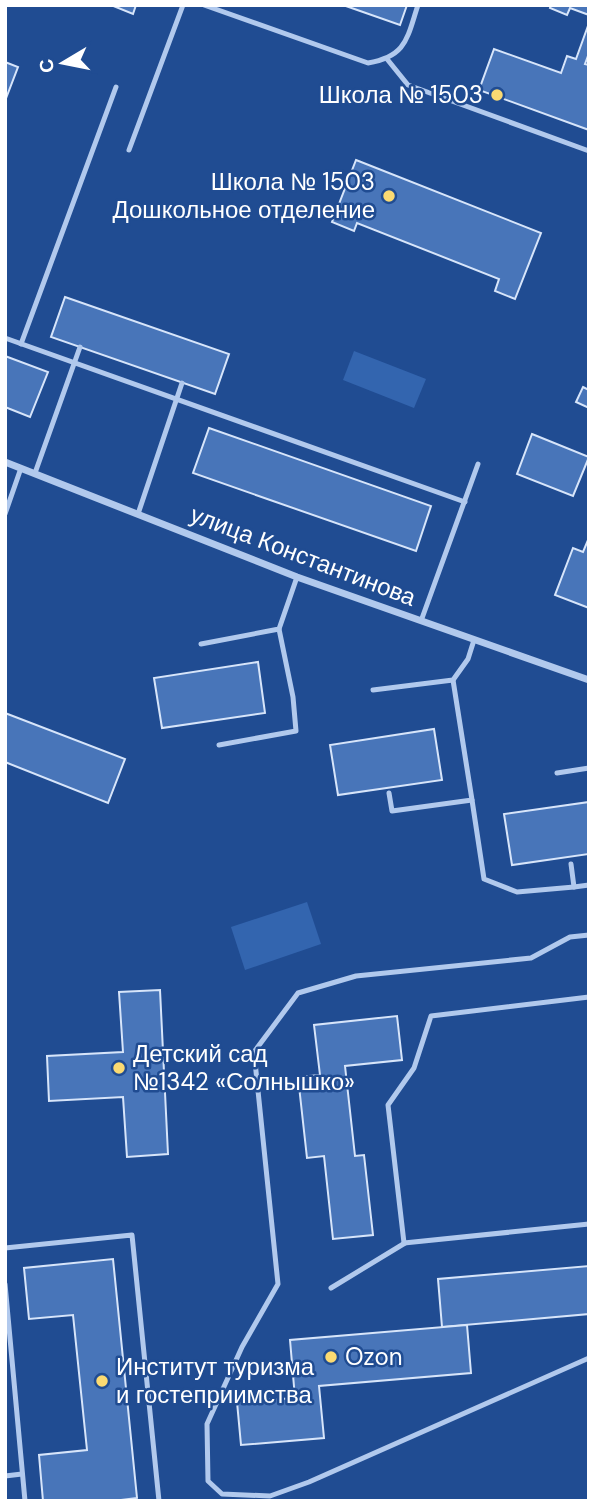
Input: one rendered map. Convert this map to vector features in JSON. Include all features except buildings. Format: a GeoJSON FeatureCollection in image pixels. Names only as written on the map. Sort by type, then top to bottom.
{"type":"FeatureCollection","features":[{"type":"Feature","properties":{"kind":"street","name":"улица Константинова"},"geometry":{"type":"LineString","coordinates":[[5,461],[297,577],[589,680]]}},
{"type":"Feature","properties":{"kind":"lane"},"geometry":{"type":"LineString","coordinates":[[129,150],[183,5]]}},
{"type":"Feature","properties":{"kind":"lane"},"geometry":{"type":"LineString","coordinates":[[204,5],[368,63],[387,60],[404,45],[418,5]]}},
{"type":"Feature","properties":{"kind":"lane"},"geometry":{"type":"LineString","coordinates":[[387,60],[408,85],[589,150]]}},
{"type":"Feature","properties":{"kind":"lane"},"geometry":{"type":"LineString","coordinates":[[21,344],[116,87]]}},
{"type":"Feature","properties":{"kind":"lane"},"geometry":{"type":"LineString","coordinates":[[5,338],[465,502]]}},
{"type":"Feature","properties":{"kind":"lane"},"geometry":{"type":"LineString","coordinates":[[35,473],[80,347]]}},
{"type":"Feature","properties":{"kind":"lane"},"geometry":{"type":"LineString","coordinates":[[138,514],[182,383]]}},
{"type":"Feature","properties":{"kind":"lane"},"geometry":{"type":"LineString","coordinates":[[421,621],[478,464]]}},
{"type":"Feature","properties":{"kind":"lane"},"geometry":{"type":"LineString","coordinates":[[5,514],[21,467]]}},
{"type":"Feature","properties":{"kind":"lane"},"geometry":{"type":"LineString","coordinates":[[219,745],[296,731],[293,698],[279,629],[297,577]]}},
{"type":"Feature","properties":{"kind":"lane"},"geometry":{"type":"LineString","coordinates":[[201,644],[279,629]]}},
{"type":"Feature","properties":{"kind":"lane"},"geometry":{"type":"LineString","coordinates":[[474,640],[468,659],[453,680],[484,879],[517,892],[589,886]]}},
{"type":"Feature","properties":{"kind":"lane"},"geometry":{"type":"LineString","coordinates":[[373,690],[453,680]]}},
{"type":"Feature","properties":{"kind":"lane"},"geometry":{"type":"LineString","coordinates":[[557,773],[589,768]]}},
{"type":"Feature","properties":{"kind":"lane"},"geometry":{"type":"LineString","coordinates":[[389,793],[392,811],[472,800]]}},
{"type":"Feature","properties":{"kind":"lane"},"geometry":{"type":"LineString","coordinates":[[571,864],[575,887]]}},
{"type":"Feature","properties":{"kind":"lane"},"geometry":{"type":"LineString","coordinates":[[589,935],[570,937],[531,958],[356,976],[298,993],[254,1052],[278,1284],[242,1347],[207,1424],[208,1480],[222,1494],[270,1496],[309,1482],[589,1358]]}},
{"type":"Feature","properties":{"kind":"lane"},"geometry":{"type":"LineString","coordinates":[[405,1243],[388,1105],[414,1068],[431,1016],[589,997]]}},
{"type":"Feature","properties":{"kind":"lane"},"geometry":{"type":"LineString","coordinates":[[331,1288],[405,1243],[589,1224]]}},
{"type":"Feature","properties":{"kind":"lane"},"geometry":{"type":"LineString","coordinates":[[5,1248],[132,1235],[159,1501]]}},
{"type":"Feature","properties":{"kind":"lane"},"geometry":{"type":"LineString","coordinates":[[5,1284],[25,1501]]}},
{"type":"Feature","properties":{"kind":"lane"},"geometry":{"type":"LineString","coordinates":[[5,1476],[22,1474]]}},
{"type":"Feature","properties":{"kind":"shaded area"},"geometry":{"type":"Polygon","coordinates":[[[354,351],[426,379],[414,408],[343,380],[354,351]]]}},
{"type":"Feature","properties":{"kind":"shaded area"},"geometry":{"type":"Polygon","coordinates":[[[307,902],[321,944],[245,970],[231,927],[307,902]]]}},
{"type":"Feature","properties":{"kind":"place","name":"Школа № 1503"},"geometry":{"type":"Point","coordinates":[497,95]}},
{"type":"Feature","properties":{"kind":"place","name":"Школа № 1503 Дошкольное отделение"},"geometry":{"type":"Point","coordinates":[389,196]}},
{"type":"Feature","properties":{"kind":"place","name":"Детский сад №1342 «Солнышко»"},"geometry":{"type":"Point","coordinates":[119,1068]}},
{"type":"Feature","properties":{"kind":"place","name":"Ozon"},"geometry":{"type":"Point","coordinates":[331,1357]}},
{"type":"Feature","properties":{"kind":"place","name":"Институт туризма и гостеприимства"},"geometry":{"type":"Point","coordinates":[102,1381]}}]}
